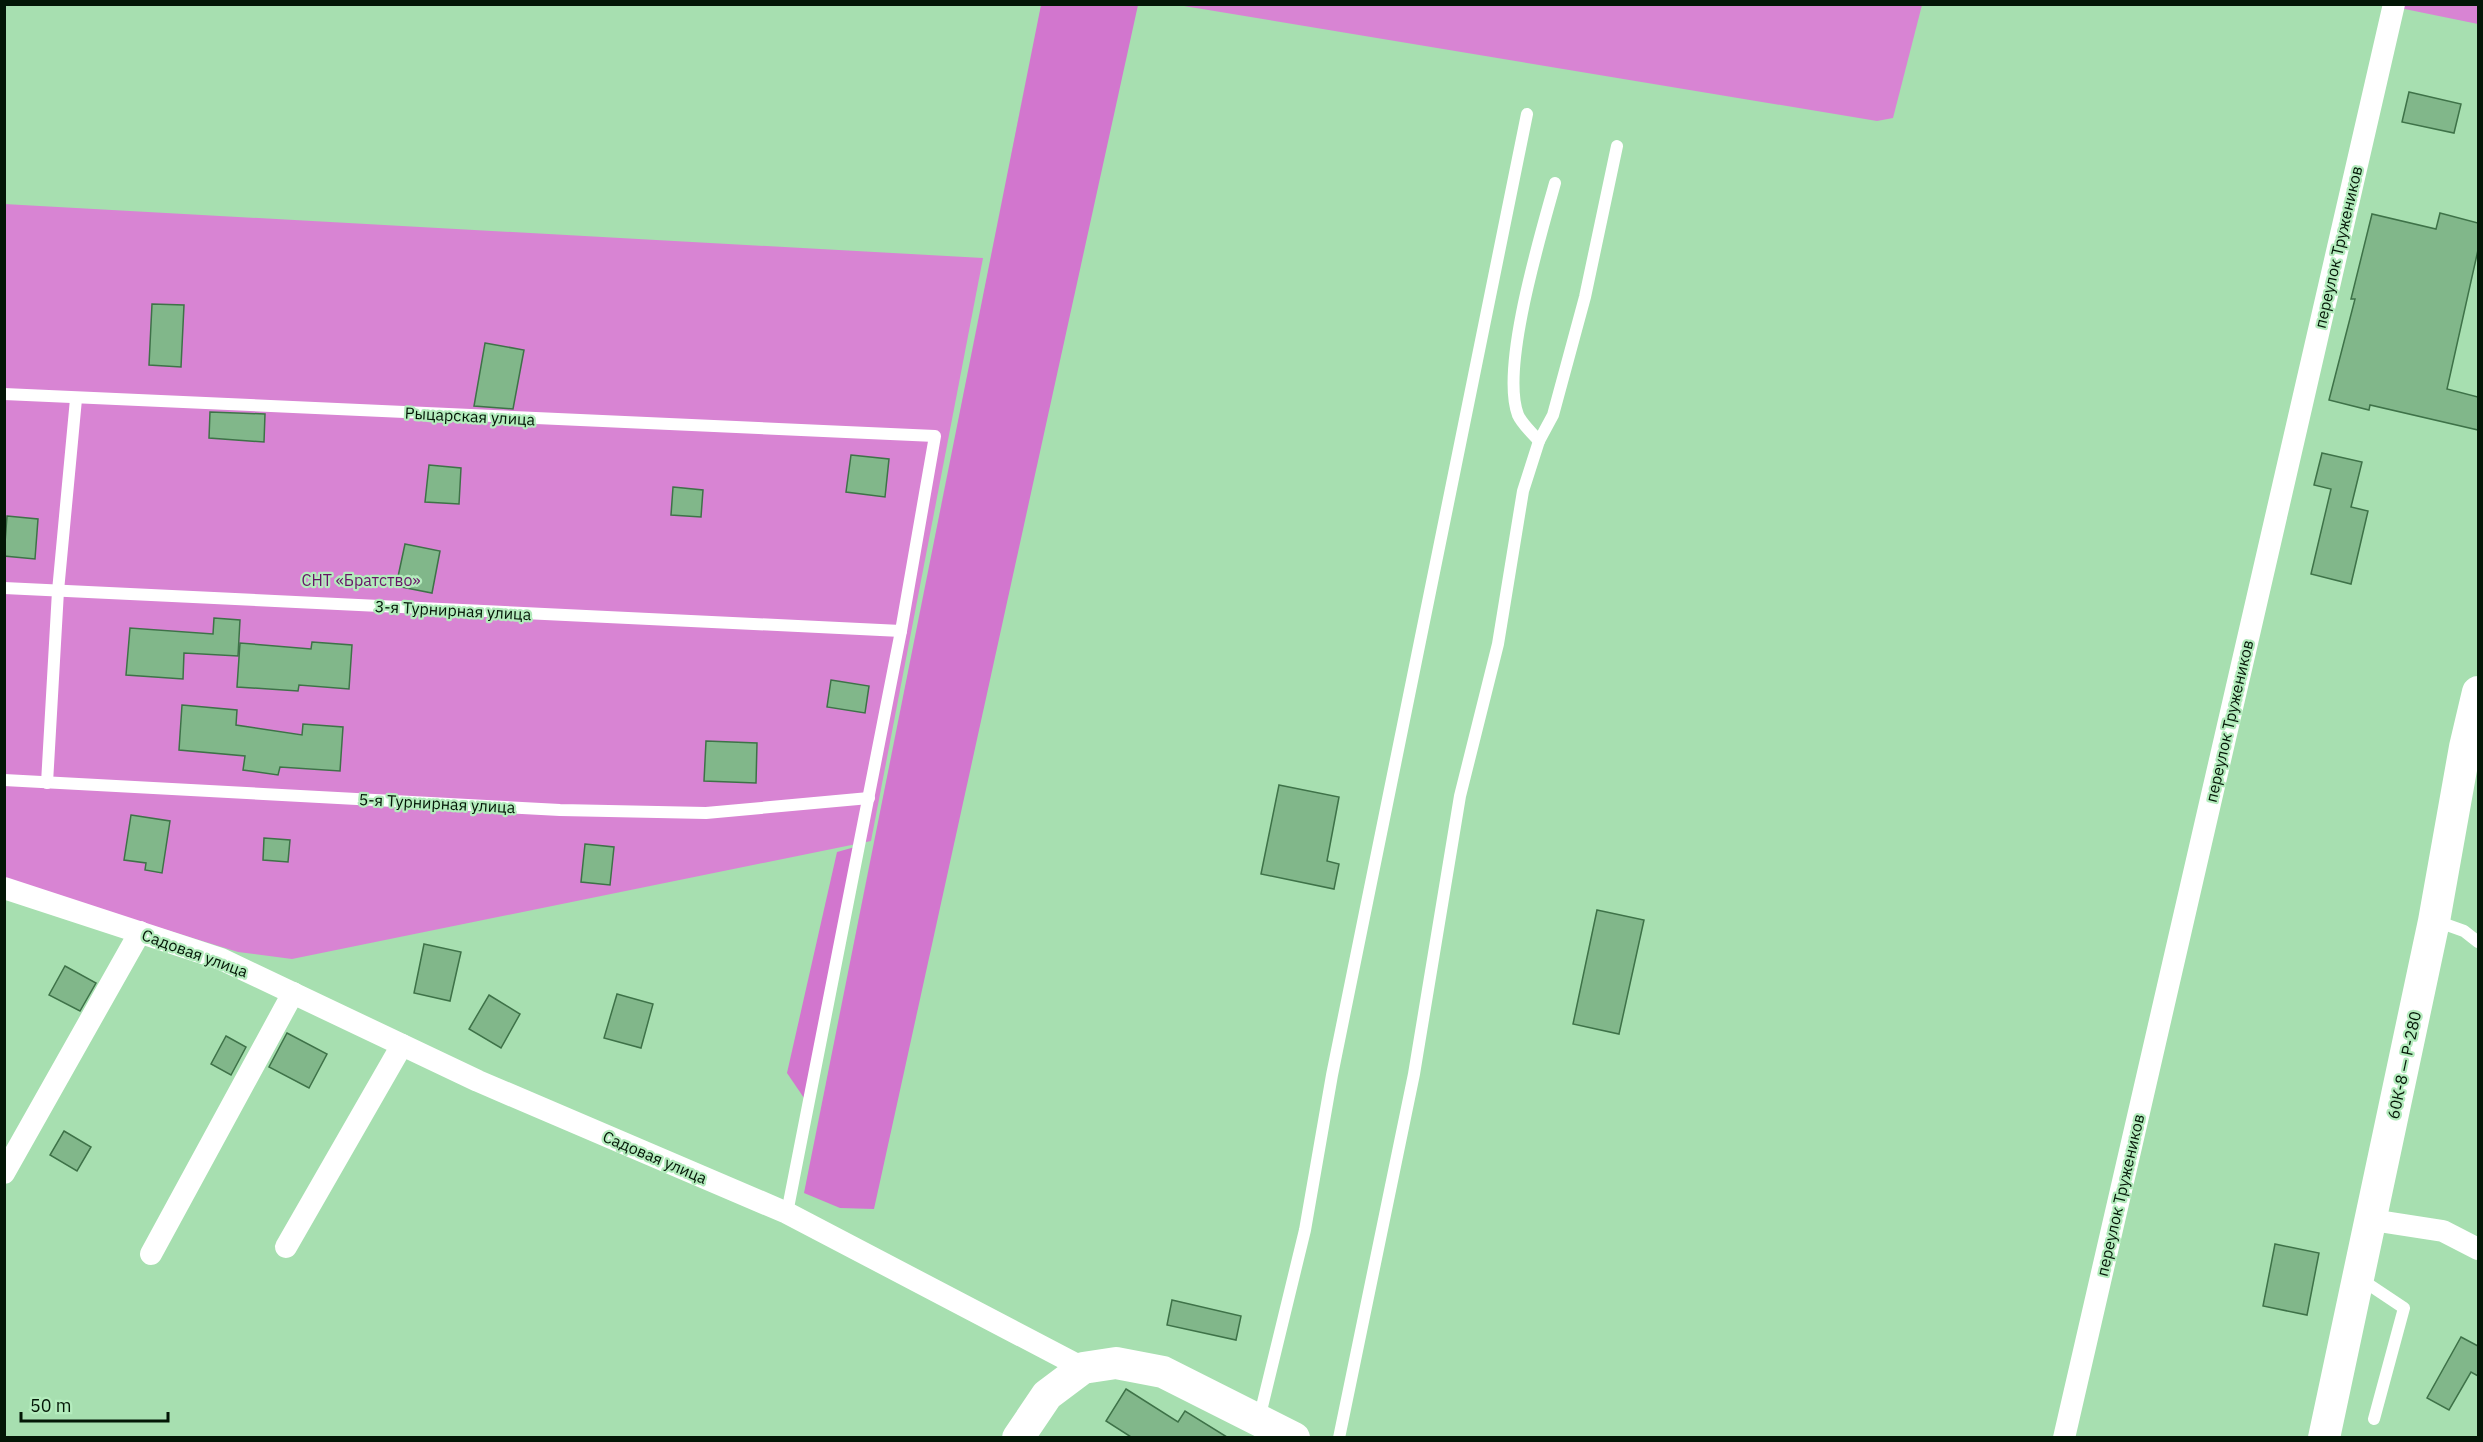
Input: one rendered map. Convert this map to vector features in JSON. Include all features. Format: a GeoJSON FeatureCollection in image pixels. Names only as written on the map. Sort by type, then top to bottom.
{"type":"FeatureCollection","features":[{"type":"Feature","properties":{"kind":"street","name":"переулок Тружеников"},"geometry":{"type":"LineString","coordinates":[[2064,1437],[2394,4]]}},
{"type":"Feature","properties":{"kind":"street","name":"60К-8 — Р-280"},"geometry":{"type":"LineString","coordinates":[[2324,1437],[2472,751],[2478,692]]}},
{"type":"Feature","properties":{"kind":"street","name":"Садовая улица"},"geometry":{"type":"LineString","coordinates":[[4,888],[221,959],[478,1081],[787,1213],[1083,1368]]}},
{"type":"Feature","properties":{"kind":"street"},"geometry":{"type":"LineString","coordinates":[[4,1173],[140,932]]}},
{"type":"Feature","properties":{"kind":"street"},"geometry":{"type":"LineString","coordinates":[[151,1254],[292,993]]}},
{"type":"Feature","properties":{"kind":"street"},"geometry":{"type":"LineString","coordinates":[[286,1247],[402,1045]]}},
{"type":"Feature","properties":{"kind":"street"},"geometry":{"type":"LineString","coordinates":[[2372,1220],[2443,1231],[2478,1249]]}},
{"type":"Feature","properties":{"kind":"street"},"geometry":{"type":"LineString","coordinates":[[1018,1437],[1047,1395],[1083,1368],[1116,1363],[1163,1372],[1294,1437]]}},
{"type":"Feature","properties":{"kind":"lane"},"geometry":{"type":"LineString","coordinates":[[1259,1420],[1305,1230],[1332,1075],[1527,114]]}},
{"type":"Feature","properties":{"kind":"lane"},"geometry":{"type":"LineString","coordinates":[[1339,1437],[1414,1074],[1460,796],[1498,644],[1523,491],[1539,441],[1553,416],[1585,297],[1617,146]]}},
{"type":"Feature","properties":{"kind":"lane"},"geometry":{"type":"LineString","coordinates":[[1539,441],[1519,416],[1513,381],[1526,296],[1555,183]]}},
{"type":"Feature","properties":{"kind":"lane","name":"Рыцарская улица"},"geometry":{"type":"LineString","coordinates":[[4,394],[935,436],[901,631]]}},
{"type":"Feature","properties":{"kind":"lane"},"geometry":{"type":"LineString","coordinates":[[47,783],[58,591],[76,399]]}},
{"type":"Feature","properties":{"kind":"lane","name":"3-я Турнирная улица"},"geometry":{"type":"LineString","coordinates":[[4,588],[901,631]]}},
{"type":"Feature","properties":{"kind":"lane"},"geometry":{"type":"LineString","coordinates":[[787,1213],[901,631]]}},
{"type":"Feature","properties":{"kind":"lane","name":"5-я Турнирная улица"},"geometry":{"type":"LineString","coordinates":[[4,780],[560,810],[694,813],[868,798]]}},
{"type":"Feature","properties":{"kind":"lane"},"geometry":{"type":"LineString","coordinates":[[2434,921],[2464,931],[2478,942]]}},
{"type":"Feature","properties":{"kind":"lane"},"geometry":{"type":"LineString","coordinates":[[2358,1277],[2404,1308],[2374,1419]]}},
{"type":"Feature","properties":{"kind":"green space"},"geometry":{"type":"Polygon","coordinates":[[[1922,4],[1893,118],[1877,121],[1178,5],[1922,4]]]}},
{"type":"Feature","properties":{"kind":"green space"},"geometry":{"type":"Polygon","coordinates":[[[2385,5],[2478,5],[2478,24],[2385,5]]]}},
{"type":"Feature","properties":{"kind":"green space","name":"СНТ «Братство»"},"geometry":{"type":"Polygon","coordinates":[[[4,204],[983,258],[871,841],[292,959],[238,952],[5,880],[4,204]]]}},
{"type":"Feature","properties":{"kind":"shaded area"},"geometry":{"type":"Polygon","coordinates":[[[1041,5],[1138,5],[874,1209],[840,1208],[804,1193],[1041,5]]]}},
{"type":"Feature","properties":{"kind":"shaded area"},"geometry":{"type":"Polygon","coordinates":[[[855,847],[804,1098],[787,1073],[837,852],[855,847]]]}},
{"type":"Feature","properties":{"kind":"building"},"geometry":{"type":"Polygon","coordinates":[[[2409,92],[2461,104],[2454,133],[2402,122],[2409,92]]]}},
{"type":"Feature","properties":{"kind":"building"},"geometry":{"type":"Polygon","coordinates":[[[2440,213],[2478,223],[2478,250],[2447,389],[2478,397],[2478,430],[2370,405],[2369,410],[2329,400],[2355,299],[2351,299],[2372,214],[2436,229],[2440,213]]]}},
{"type":"Feature","properties":{"kind":"building"},"geometry":{"type":"Polygon","coordinates":[[[152,304],[184,305],[181,367],[149,365],[152,304]]]}},
{"type":"Feature","properties":{"kind":"building"},"geometry":{"type":"Polygon","coordinates":[[[485,343],[524,350],[513,409],[474,406],[485,343]]]}},
{"type":"Feature","properties":{"kind":"building"},"geometry":{"type":"Polygon","coordinates":[[[210,412],[265,414],[264,442],[209,438],[210,412]]]}},
{"type":"Feature","properties":{"kind":"building"},"geometry":{"type":"Polygon","coordinates":[[[2322,453],[2362,462],[2351,507],[2368,511],[2351,584],[2311,574],[2331,489],[2314,485],[2322,453]]]}},
{"type":"Feature","properties":{"kind":"building"},"geometry":{"type":"Polygon","coordinates":[[[851,455],[889,459],[885,497],[846,492],[851,455]]]}},
{"type":"Feature","properties":{"kind":"building"},"geometry":{"type":"Polygon","coordinates":[[[429,465],[461,468],[459,504],[425,502],[429,465]]]}},
{"type":"Feature","properties":{"kind":"building"},"geometry":{"type":"Polygon","coordinates":[[[673,487],[703,490],[701,517],[671,515],[673,487]]]}},
{"type":"Feature","properties":{"kind":"building"},"geometry":{"type":"Polygon","coordinates":[[[7,516],[38,519],[35,559],[4,556],[7,516]]]}},
{"type":"Feature","properties":{"kind":"building"},"geometry":{"type":"Polygon","coordinates":[[[405,544],[440,551],[432,593],[396,586],[405,544]]]}},
{"type":"Feature","properties":{"kind":"building"},"geometry":{"type":"Polygon","coordinates":[[[214,618],[240,620],[238,656],[184,653],[183,679],[126,675],[130,628],[213,634],[214,618]]]}},
{"type":"Feature","properties":{"kind":"building"},"geometry":{"type":"Polygon","coordinates":[[[312,642],[352,645],[349,689],[299,685],[298,691],[237,687],[240,643],[311,649],[312,642]]]}},
{"type":"Feature","properties":{"kind":"building"},"geometry":{"type":"Polygon","coordinates":[[[831,680],[869,686],[865,713],[827,707],[831,680]]]}},
{"type":"Feature","properties":{"kind":"building"},"geometry":{"type":"Polygon","coordinates":[[[182,705],[237,710],[236,725],[302,735],[303,724],[343,727],[340,771],[280,767],[278,775],[243,770],[245,756],[179,750],[182,705]]]}},
{"type":"Feature","properties":{"kind":"building"},"geometry":{"type":"Polygon","coordinates":[[[706,741],[757,743],[756,783],[704,781],[706,741]]]}},
{"type":"Feature","properties":{"kind":"building"},"geometry":{"type":"Polygon","coordinates":[[[1279,785],[1339,797],[1327,861],[1339,864],[1334,889],[1261,874],[1279,785]]]}},
{"type":"Feature","properties":{"kind":"building"},"geometry":{"type":"Polygon","coordinates":[[[131,815],[170,821],[162,873],[145,870],[146,863],[124,860],[131,815]]]}},
{"type":"Feature","properties":{"kind":"building"},"geometry":{"type":"Polygon","coordinates":[[[264,838],[290,840],[288,862],[263,860],[264,838]]]}},
{"type":"Feature","properties":{"kind":"building"},"geometry":{"type":"Polygon","coordinates":[[[585,844],[614,847],[610,885],[581,882],[585,844]]]}},
{"type":"Feature","properties":{"kind":"building"},"geometry":{"type":"Polygon","coordinates":[[[1597,910],[1644,920],[1619,1034],[1573,1024],[1597,910]]]}},
{"type":"Feature","properties":{"kind":"building"},"geometry":{"type":"Polygon","coordinates":[[[424,944],[461,952],[450,1001],[414,993],[424,944]]]}},
{"type":"Feature","properties":{"kind":"building"},"geometry":{"type":"Polygon","coordinates":[[[65,966],[96,983],[80,1011],[49,995],[65,966]]]}},
{"type":"Feature","properties":{"kind":"building"},"geometry":{"type":"Polygon","coordinates":[[[617,994],[653,1004],[641,1048],[604,1038],[617,994]]]}},
{"type":"Feature","properties":{"kind":"building"},"geometry":{"type":"Polygon","coordinates":[[[489,995],[520,1014],[501,1048],[469,1029],[489,995]]]}},
{"type":"Feature","properties":{"kind":"building"},"geometry":{"type":"Polygon","coordinates":[[[287,1033],[327,1054],[309,1088],[269,1067],[287,1033]]]}},
{"type":"Feature","properties":{"kind":"building"},"geometry":{"type":"Polygon","coordinates":[[[226,1036],[246,1047],[231,1075],[211,1064],[226,1036]]]}},
{"type":"Feature","properties":{"kind":"building"},"geometry":{"type":"Polygon","coordinates":[[[64,1131],[91,1147],[77,1171],[50,1155],[64,1131]]]}},
{"type":"Feature","properties":{"kind":"building"},"geometry":{"type":"Polygon","coordinates":[[[2275,1244],[2319,1253],[2307,1315],[2263,1306],[2275,1244]]]}},
{"type":"Feature","properties":{"kind":"building"},"geometry":{"type":"Polygon","coordinates":[[[1172,1300],[1241,1316],[1236,1340],[1167,1325],[1172,1300]]]}},
{"type":"Feature","properties":{"kind":"building"},"geometry":{"type":"Polygon","coordinates":[[[2461,1337],[2478,1346],[2478,1376],[2471,1372],[2449,1410],[2427,1398],[2461,1337]]]}},
{"type":"Feature","properties":{"kind":"building"},"geometry":{"type":"Polygon","coordinates":[[[1126,1389],[1178,1422],[1185,1411],[1227,1437],[1131,1437],[1106,1421],[1126,1389]]]}}]}
